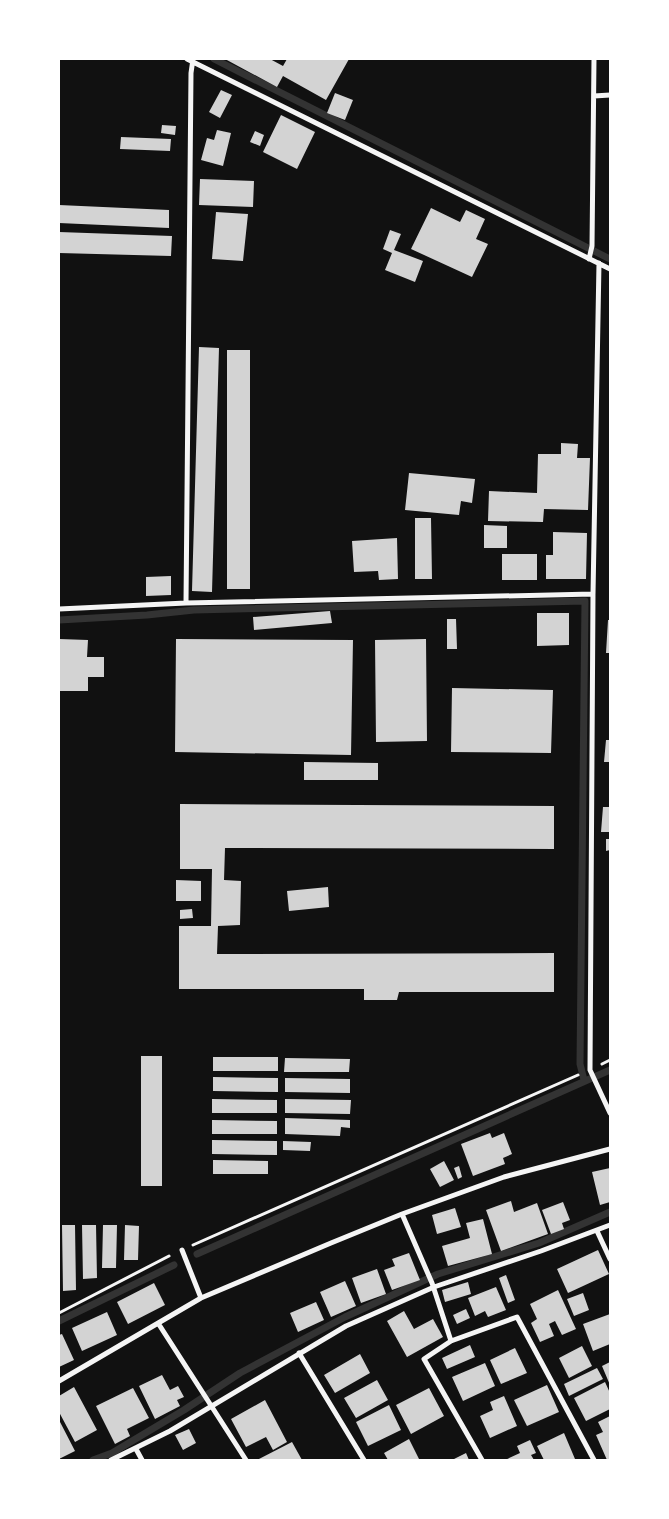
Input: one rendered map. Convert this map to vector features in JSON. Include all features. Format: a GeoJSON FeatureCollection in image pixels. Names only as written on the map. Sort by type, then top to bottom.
{"type":"FeatureCollection","features":[{"type":"Feature","properties":{"kind":"street"},"geometry":{"type":"LineString","coordinates":[[187,59],[193,60],[590,256],[610,269]]}},
{"type":"Feature","properties":{"kind":"street"},"geometry":{"type":"LineString","coordinates":[[590,256],[592,246],[594,59]]}},
{"type":"Feature","properties":{"kind":"street"},"geometry":{"type":"LineString","coordinates":[[186,602],[191,73],[193,60]]}},
{"type":"Feature","properties":{"kind":"street"},"geometry":{"type":"LineString","coordinates":[[594,96],[610,95]]}},
{"type":"Feature","properties":{"kind":"street"},"geometry":{"type":"LineString","coordinates":[[599,263],[593,594],[590,1070],[610,1113]]}},
{"type":"Feature","properties":{"kind":"street"},"geometry":{"type":"LineString","coordinates":[[59,609],[186,602],[593,594]]}},
{"type":"Feature","properties":{"kind":"street"},"geometry":{"type":"LineString","coordinates":[[59,1381],[201,1298],[402,1214],[504,1178],[610,1149]]}},
{"type":"Feature","properties":{"kind":"street"},"geometry":{"type":"LineString","coordinates":[[402,1214],[433,1285],[451,1341]]}},
{"type":"Feature","properties":{"kind":"street"},"geometry":{"type":"LineString","coordinates":[[111,1460],[136,1449],[346,1326],[433,1285],[610,1225]]}},
{"type":"Feature","properties":{"kind":"street"},"geometry":{"type":"LineString","coordinates":[[596,1231],[610,1259]]}},
{"type":"Feature","properties":{"kind":"street"},"geometry":{"type":"LineString","coordinates":[[182,1250],[201,1298]]}},
{"type":"Feature","properties":{"kind":"street"},"geometry":{"type":"LineString","coordinates":[[482,1460],[424,1359],[451,1341],[517,1317],[594,1460]]}},
{"type":"Feature","properties":{"kind":"street"},"geometry":{"type":"LineString","coordinates":[[158,1323],[246,1460]]}},
{"type":"Feature","properties":{"kind":"street"},"geometry":{"type":"LineString","coordinates":[[299,1353],[364,1460]]}},
{"type":"Feature","properties":{"kind":"street"},"geometry":{"type":"LineString","coordinates":[[136,1449],[142,1460]]}},
{"type":"Feature","properties":{"kind":"path"},"geometry":{"type":"LineString","coordinates":[[59,1313],[182,1250],[579,1074]]}},
{"type":"Feature","properties":{"kind":"building"},"geometry":{"type":"Polygon","coordinates":[[[225,59],[270,59],[283,66],[287,59],[349,59],[326,100],[283,76],[277,87],[225,59]]]}},
{"type":"Feature","properties":{"kind":"building"},"geometry":{"type":"Polygon","coordinates":[[[221,90],[232,95],[220,118],[209,112],[221,90]]]}},
{"type":"Feature","properties":{"kind":"building"},"geometry":{"type":"Polygon","coordinates":[[[335,93],[353,100],[345,120],[327,113],[335,93]]]}},
{"type":"Feature","properties":{"kind":"building"},"geometry":{"type":"Polygon","coordinates":[[[281,115],[315,132],[297,169],[263,152],[281,115]]]}},
{"type":"Feature","properties":{"kind":"building"},"geometry":{"type":"Polygon","coordinates":[[[162,125],[176,126],[175,135],[161,133],[162,125]]]}},
{"type":"Feature","properties":{"kind":"building"},"geometry":{"type":"Polygon","coordinates":[[[217,130],[231,133],[223,166],[201,160],[207,138],[214,140],[217,130]]]}},
{"type":"Feature","properties":{"kind":"building"},"geometry":{"type":"Polygon","coordinates":[[[255,131],[264,135],[260,146],[250,142],[255,131]]]}},
{"type":"Feature","properties":{"kind":"building"},"geometry":{"type":"Polygon","coordinates":[[[121,137],[171,139],[170,151],[120,149],[121,137]]]}},
{"type":"Feature","properties":{"kind":"building"},"geometry":{"type":"Polygon","coordinates":[[[200,179],[254,181],[253,207],[199,205],[200,179]]]}},
{"type":"Feature","properties":{"kind":"building"},"geometry":{"type":"Polygon","coordinates":[[[59,205],[169,210],[169,228],[59,223],[59,205]]]}},
{"type":"Feature","properties":{"kind":"building"},"geometry":{"type":"Polygon","coordinates":[[[431,208],[460,222],[466,210],[485,219],[476,239],[488,244],[472,277],[411,249],[431,208]]]}},
{"type":"Feature","properties":{"kind":"building"},"geometry":{"type":"Polygon","coordinates":[[[216,212],[248,214],[243,261],[212,259],[216,212]]]}},
{"type":"Feature","properties":{"kind":"building"},"geometry":{"type":"Polygon","coordinates":[[[390,230],[401,234],[394,250],[423,261],[415,282],[385,270],[392,253],[383,249],[390,230]]]}},
{"type":"Feature","properties":{"kind":"building"},"geometry":{"type":"Polygon","coordinates":[[[59,232],[172,236],[171,256],[59,253],[59,232]]]}},
{"type":"Feature","properties":{"kind":"building"},"geometry":{"type":"Polygon","coordinates":[[[199,347],[219,348],[212,592],[192,591],[199,347]]]}},
{"type":"Feature","properties":{"kind":"building"},"geometry":{"type":"Polygon","coordinates":[[[227,350],[250,350],[250,589],[227,589],[227,350]]]}},
{"type":"Feature","properties":{"kind":"building"},"geometry":{"type":"Polygon","coordinates":[[[561,443],[578,444],[577,458],[590,458],[588,510],[544,509],[543,522],[488,521],[489,491],[537,493],[538,454],[561,454],[561,443]]]}},
{"type":"Feature","properties":{"kind":"building"},"geometry":{"type":"Polygon","coordinates":[[[409,473],[475,479],[472,503],[461,501],[459,515],[405,510],[409,473]]]}},
{"type":"Feature","properties":{"kind":"building"},"geometry":{"type":"Polygon","coordinates":[[[415,518],[431,518],[432,579],[415,579],[415,518]]]}},
{"type":"Feature","properties":{"kind":"building"},"geometry":{"type":"Polygon","coordinates":[[[484,525],[507,526],[507,548],[484,548],[484,525]]]}},
{"type":"Feature","properties":{"kind":"building"},"geometry":{"type":"Polygon","coordinates":[[[553,532],[587,533],[586,579],[546,579],[546,555],[553,555],[553,532]]]}},
{"type":"Feature","properties":{"kind":"building"},"geometry":{"type":"Polygon","coordinates":[[[397,538],[398,579],[379,580],[378,571],[354,572],[352,541],[397,538]]]}},
{"type":"Feature","properties":{"kind":"building"},"geometry":{"type":"Polygon","coordinates":[[[502,554],[537,554],[537,580],[502,580],[502,554]]]}},
{"type":"Feature","properties":{"kind":"building"},"geometry":{"type":"Polygon","coordinates":[[[171,576],[171,595],[146,596],[146,577],[171,576]]]}},
{"type":"Feature","properties":{"kind":"building"},"geometry":{"type":"Polygon","coordinates":[[[330,611],[332,623],[254,630],[253,617],[330,611]]]}},
{"type":"Feature","properties":{"kind":"building"},"geometry":{"type":"Polygon","coordinates":[[[537,613],[569,613],[569,645],[537,646],[537,613]]]}},
{"type":"Feature","properties":{"kind":"building"},"geometry":{"type":"Polygon","coordinates":[[[447,619],[456,619],[457,649],[447,649],[447,619]]]}},
{"type":"Feature","properties":{"kind":"building"},"geometry":{"type":"Polygon","coordinates":[[[608,620],[610,620],[610,653],[606,653],[608,620]]]}},
{"type":"Feature","properties":{"kind":"building"},"geometry":{"type":"Polygon","coordinates":[[[59,639],[88,640],[87,657],[104,657],[104,677],[88,677],[88,691],[59,691],[59,639]]]}},
{"type":"Feature","properties":{"kind":"building"},"geometry":{"type":"Polygon","coordinates":[[[176,639],[353,640],[351,755],[175,752],[176,639]]]}},
{"type":"Feature","properties":{"kind":"building"},"geometry":{"type":"Polygon","coordinates":[[[426,639],[427,741],[376,742],[375,640],[426,639]]]}},
{"type":"Feature","properties":{"kind":"building"},"geometry":{"type":"Polygon","coordinates":[[[452,688],[553,690],[551,753],[451,752],[452,688]]]}},
{"type":"Feature","properties":{"kind":"building"},"geometry":{"type":"Polygon","coordinates":[[[606,740],[610,740],[610,762],[604,762],[606,740]]]}},
{"type":"Feature","properties":{"kind":"building"},"geometry":{"type":"Polygon","coordinates":[[[304,762],[378,763],[378,780],[304,780],[304,762]]]}},
{"type":"Feature","properties":{"kind":"building"},"geometry":{"type":"Polygon","coordinates":[[[180,804],[554,806],[554,849],[225,848],[224,880],[241,881],[240,925],[218,926],[217,954],[554,953],[554,992],[399,992],[397,1000],[364,1000],[364,989],[179,989],[179,926],[211,926],[212,869],[180,869],[180,804]]]}},
{"type":"Feature","properties":{"kind":"building"},"geometry":{"type":"Polygon","coordinates":[[[603,807],[610,807],[610,832],[601,832],[603,807]]]}},
{"type":"Feature","properties":{"kind":"building"},"geometry":{"type":"Polygon","coordinates":[[[606,839],[610,839],[610,850],[606,851],[606,839]]]}},
{"type":"Feature","properties":{"kind":"building"},"geometry":{"type":"Polygon","coordinates":[[[176,880],[201,881],[201,901],[176,901],[176,880]]]}},
{"type":"Feature","properties":{"kind":"building"},"geometry":{"type":"Polygon","coordinates":[[[328,887],[329,907],[289,911],[287,891],[328,887]]]}},
{"type":"Feature","properties":{"kind":"building"},"geometry":{"type":"Polygon","coordinates":[[[192,909],[193,918],[180,919],[180,910],[192,909]]]}},
{"type":"Feature","properties":{"kind":"building"},"geometry":{"type":"Polygon","coordinates":[[[141,1056],[162,1056],[162,1186],[141,1186],[141,1056]]]}},
{"type":"Feature","properties":{"kind":"building"},"geometry":{"type":"Polygon","coordinates":[[[213,1057],[278,1057],[278,1071],[213,1071],[213,1057]]]}},
{"type":"Feature","properties":{"kind":"building"},"geometry":{"type":"Polygon","coordinates":[[[285,1058],[350,1059],[349,1072],[284,1072],[285,1058]]]}},
{"type":"Feature","properties":{"kind":"building"},"geometry":{"type":"Polygon","coordinates":[[[213,1077],[278,1078],[278,1092],[213,1091],[213,1077]]]}},
{"type":"Feature","properties":{"kind":"building"},"geometry":{"type":"Polygon","coordinates":[[[285,1078],[350,1079],[350,1093],[285,1092],[285,1078]]]}},
{"type":"Feature","properties":{"kind":"building"},"geometry":{"type":"Polygon","coordinates":[[[212,1099],[277,1100],[277,1113],[212,1113],[212,1099]]]}},
{"type":"Feature","properties":{"kind":"building"},"geometry":{"type":"Polygon","coordinates":[[[285,1099],[351,1100],[350,1114],[285,1113],[285,1099]]]}},
{"type":"Feature","properties":{"kind":"building"},"geometry":{"type":"Polygon","coordinates":[[[285,1118],[350,1120],[350,1128],[341,1127],[340,1136],[285,1134],[285,1118]]]}},
{"type":"Feature","properties":{"kind":"building"},"geometry":{"type":"Polygon","coordinates":[[[212,1120],[277,1121],[277,1134],[212,1134],[212,1120]]]}},
{"type":"Feature","properties":{"kind":"building"},"geometry":{"type":"Polygon","coordinates":[[[490,1133],[492,1138],[504,1133],[512,1154],[503,1158],[505,1164],[473,1176],[461,1144],[490,1133]]]}},
{"type":"Feature","properties":{"kind":"building"},"geometry":{"type":"Polygon","coordinates":[[[212,1140],[277,1141],[277,1155],[212,1154],[212,1140]]]}},
{"type":"Feature","properties":{"kind":"building"},"geometry":{"type":"Polygon","coordinates":[[[283,1141],[311,1142],[310,1151],[283,1150],[283,1141]]]}},
{"type":"Feature","properties":{"kind":"building"},"geometry":{"type":"Polygon","coordinates":[[[213,1160],[268,1161],[268,1174],[213,1174],[213,1160]]]}},
{"type":"Feature","properties":{"kind":"building"},"geometry":{"type":"Polygon","coordinates":[[[444,1161],[454,1180],[440,1187],[430,1169],[444,1161]]]}},
{"type":"Feature","properties":{"kind":"building"},"geometry":{"type":"Polygon","coordinates":[[[459,1166],[462,1177],[458,1179],[454,1168],[459,1166]]]}},
{"type":"Feature","properties":{"kind":"building"},"geometry":{"type":"Polygon","coordinates":[[[610,1168],[610,1202],[600,1205],[592,1172],[610,1168]]]}},
{"type":"Feature","properties":{"kind":"building"},"geometry":{"type":"Polygon","coordinates":[[[511,1201],[514,1212],[537,1203],[548,1234],[501,1251],[486,1210],[511,1201]]]}},
{"type":"Feature","properties":{"kind":"building"},"geometry":{"type":"Polygon","coordinates":[[[563,1202],[570,1220],[562,1223],[564,1229],[551,1234],[542,1210],[563,1202]]]}},
{"type":"Feature","properties":{"kind":"building"},"geometry":{"type":"Polygon","coordinates":[[[455,1208],[461,1227],[437,1234],[432,1215],[455,1208]]]}},
{"type":"Feature","properties":{"kind":"building"},"geometry":{"type":"Polygon","coordinates":[[[483,1219],[492,1254],[448,1266],[442,1246],[470,1238],[466,1223],[483,1219]]]}},
{"type":"Feature","properties":{"kind":"building"},"geometry":{"type":"Polygon","coordinates":[[[62,1225],[75,1225],[76,1290],[63,1291],[62,1225]]]}},
{"type":"Feature","properties":{"kind":"building"},"geometry":{"type":"Polygon","coordinates":[[[82,1225],[96,1225],[97,1278],[83,1279],[82,1225]]]}},
{"type":"Feature","properties":{"kind":"building"},"geometry":{"type":"Polygon","coordinates":[[[103,1225],[117,1225],[116,1268],[102,1268],[103,1225]]]}},
{"type":"Feature","properties":{"kind":"building"},"geometry":{"type":"Polygon","coordinates":[[[125,1225],[139,1226],[138,1260],[124,1260],[125,1225]]]}},
{"type":"Feature","properties":{"kind":"building"},"geometry":{"type":"Polygon","coordinates":[[[598,1250],[609,1274],[568,1293],[557,1269],[598,1250]]]}},
{"type":"Feature","properties":{"kind":"building"},"geometry":{"type":"Polygon","coordinates":[[[409,1253],[420,1280],[392,1290],[384,1270],[395,1266],[392,1259],[409,1253]]]}},
{"type":"Feature","properties":{"kind":"building"},"geometry":{"type":"Polygon","coordinates":[[[377,1269],[386,1294],[361,1303],[352,1278],[377,1269]]]}},
{"type":"Feature","properties":{"kind":"building"},"geometry":{"type":"Polygon","coordinates":[[[506,1275],[515,1300],[508,1303],[499,1278],[506,1275]]]}},
{"type":"Feature","properties":{"kind":"building"},"geometry":{"type":"Polygon","coordinates":[[[345,1281],[356,1306],[331,1317],[320,1292],[345,1281]]]}},
{"type":"Feature","properties":{"kind":"building"},"geometry":{"type":"Polygon","coordinates":[[[468,1282],[471,1294],[445,1302],[442,1290],[468,1282]]]}},
{"type":"Feature","properties":{"kind":"building"},"geometry":{"type":"Polygon","coordinates":[[[154,1283],[165,1305],[128,1324],[117,1302],[154,1283]]]}},
{"type":"Feature","properties":{"kind":"building"},"geometry":{"type":"Polygon","coordinates":[[[496,1287],[506,1310],[488,1317],[485,1311],[475,1316],[468,1298],[496,1287]]]}},
{"type":"Feature","properties":{"kind":"building"},"geometry":{"type":"Polygon","coordinates":[[[558,1290],[576,1329],[562,1335],[555,1321],[549,1324],[554,1336],[540,1342],[531,1323],[537,1319],[530,1304],[558,1290]]]}},
{"type":"Feature","properties":{"kind":"building"},"geometry":{"type":"Polygon","coordinates":[[[583,1293],[589,1310],[574,1316],[567,1299],[583,1293]]]}},
{"type":"Feature","properties":{"kind":"building"},"geometry":{"type":"Polygon","coordinates":[[[316,1302],[324,1320],[298,1332],[290,1313],[316,1302]]]}},
{"type":"Feature","properties":{"kind":"building"},"geometry":{"type":"Polygon","coordinates":[[[466,1309],[470,1318],[457,1324],[453,1315],[466,1309]]]}},
{"type":"Feature","properties":{"kind":"building"},"geometry":{"type":"Polygon","coordinates":[[[404,1311],[414,1329],[433,1319],[443,1337],[407,1357],[387,1321],[404,1311]]]}},
{"type":"Feature","properties":{"kind":"building"},"geometry":{"type":"Polygon","coordinates":[[[107,1312],[117,1335],[82,1351],[72,1328],[107,1312]]]}},
{"type":"Feature","properties":{"kind":"building"},"geometry":{"type":"Polygon","coordinates":[[[610,1314],[610,1344],[593,1351],[583,1324],[610,1314]]]}},
{"type":"Feature","properties":{"kind":"building"},"geometry":{"type":"Polygon","coordinates":[[[62,1334],[74,1360],[59,1367],[59,1335],[62,1334]]]}},
{"type":"Feature","properties":{"kind":"building"},"geometry":{"type":"Polygon","coordinates":[[[470,1345],[475,1357],[447,1369],[442,1358],[470,1345]]]}},
{"type":"Feature","properties":{"kind":"building"},"geometry":{"type":"Polygon","coordinates":[[[582,1346],[592,1366],[569,1378],[559,1358],[582,1346]]]}},
{"type":"Feature","properties":{"kind":"building"},"geometry":{"type":"Polygon","coordinates":[[[515,1348],[527,1373],[501,1384],[490,1360],[515,1348]]]}},
{"type":"Feature","properties":{"kind":"building"},"geometry":{"type":"Polygon","coordinates":[[[360,1354],[370,1373],[335,1393],[324,1375],[360,1354]]]}},
{"type":"Feature","properties":{"kind":"building"},"geometry":{"type":"Polygon","coordinates":[[[610,1362],[610,1385],[602,1366],[610,1362]]]}},
{"type":"Feature","properties":{"kind":"building"},"geometry":{"type":"Polygon","coordinates":[[[485,1363],[495,1386],[463,1401],[452,1377],[485,1363]]]}},
{"type":"Feature","properties":{"kind":"building"},"geometry":{"type":"Polygon","coordinates":[[[597,1368],[603,1379],[569,1396],[564,1384],[597,1368]]]}},
{"type":"Feature","properties":{"kind":"building"},"geometry":{"type":"Polygon","coordinates":[[[162,1375],[170,1390],[178,1386],[184,1397],[177,1400],[180,1406],[155,1419],[139,1386],[162,1375]]]}},
{"type":"Feature","properties":{"kind":"building"},"geometry":{"type":"Polygon","coordinates":[[[377,1380],[388,1400],[356,1418],[344,1398],[377,1380]]]}},
{"type":"Feature","properties":{"kind":"building"},"geometry":{"type":"Polygon","coordinates":[[[605,1382],[610,1393],[610,1409],[586,1421],[574,1398],[605,1382]]]}},
{"type":"Feature","properties":{"kind":"building"},"geometry":{"type":"Polygon","coordinates":[[[547,1385],[559,1412],[527,1426],[514,1400],[547,1385]]]}},
{"type":"Feature","properties":{"kind":"building"},"geometry":{"type":"Polygon","coordinates":[[[74,1387],[97,1430],[75,1442],[59,1412],[59,1396],[74,1387]]]}},
{"type":"Feature","properties":{"kind":"building"},"geometry":{"type":"Polygon","coordinates":[[[133,1388],[149,1418],[127,1429],[130,1436],[115,1444],[96,1406],[133,1388]]]}},
{"type":"Feature","properties":{"kind":"building"},"geometry":{"type":"Polygon","coordinates":[[[429,1388],[444,1416],[411,1434],[396,1405],[429,1388]]]}},
{"type":"Feature","properties":{"kind":"building"},"geometry":{"type":"Polygon","coordinates":[[[504,1396],[517,1426],[490,1438],[480,1416],[493,1410],[490,1402],[504,1396]]]}},
{"type":"Feature","properties":{"kind":"building"},"geometry":{"type":"Polygon","coordinates":[[[265,1400],[287,1442],[273,1450],[266,1437],[246,1447],[231,1419],[265,1400]]]}},
{"type":"Feature","properties":{"kind":"building"},"geometry":{"type":"Polygon","coordinates":[[[389,1405],[401,1430],[368,1446],[356,1422],[389,1405]]]}},
{"type":"Feature","properties":{"kind":"building"},"geometry":{"type":"Polygon","coordinates":[[[610,1416],[610,1459],[607,1460],[596,1435],[603,1432],[598,1422],[610,1416]]]}},
{"type":"Feature","properties":{"kind":"building"},"geometry":{"type":"Polygon","coordinates":[[[59,1420],[75,1451],[59,1459],[59,1420]]]}},
{"type":"Feature","properties":{"kind":"building"},"geometry":{"type":"Polygon","coordinates":[[[189,1429],[196,1443],[183,1450],[175,1435],[189,1429]]]}},
{"type":"Feature","properties":{"kind":"building"},"geometry":{"type":"Polygon","coordinates":[[[564,1433],[575,1459],[544,1460],[537,1446],[564,1433]]]}},
{"type":"Feature","properties":{"kind":"building"},"geometry":{"type":"Polygon","coordinates":[[[409,1439],[419,1459],[388,1460],[384,1453],[409,1439]]]}},
{"type":"Feature","properties":{"kind":"building"},"geometry":{"type":"Polygon","coordinates":[[[530,1440],[536,1453],[531,1455],[534,1460],[505,1460],[520,1453],[517,1446],[530,1440]]]}},
{"type":"Feature","properties":{"kind":"building"},"geometry":{"type":"Polygon","coordinates":[[[292,1442],[302,1460],[257,1460],[292,1442]]]}},
{"type":"Feature","properties":{"kind":"building"},"geometry":{"type":"Polygon","coordinates":[[[466,1453],[469,1460],[452,1460],[466,1453]]]}},
{"type":"Feature","properties":{"kind":"waterway"},"geometry":{"type":"LineString","coordinates":[[214,59],[610,259]]}},
{"type":"Feature","properties":{"kind":"waterway"},"geometry":{"type":"LineString","coordinates":[[59,620],[147,615],[194,610],[585,601],[580,1064],[584,1080]]}},
{"type":"Feature","properties":{"kind":"waterway"},"geometry":{"type":"LineString","coordinates":[[197,1254],[610,1070]]}},
{"type":"Feature","properties":{"kind":"waterway"},"geometry":{"type":"LineString","coordinates":[[93,1460],[112,1453],[184,1410],[240,1373],[345,1317],[438,1274],[539,1243],[610,1212]]}},
{"type":"Feature","properties":{"kind":"waterway"},"geometry":{"type":"LineString","coordinates":[[59,1321],[174,1265]]}}]}
